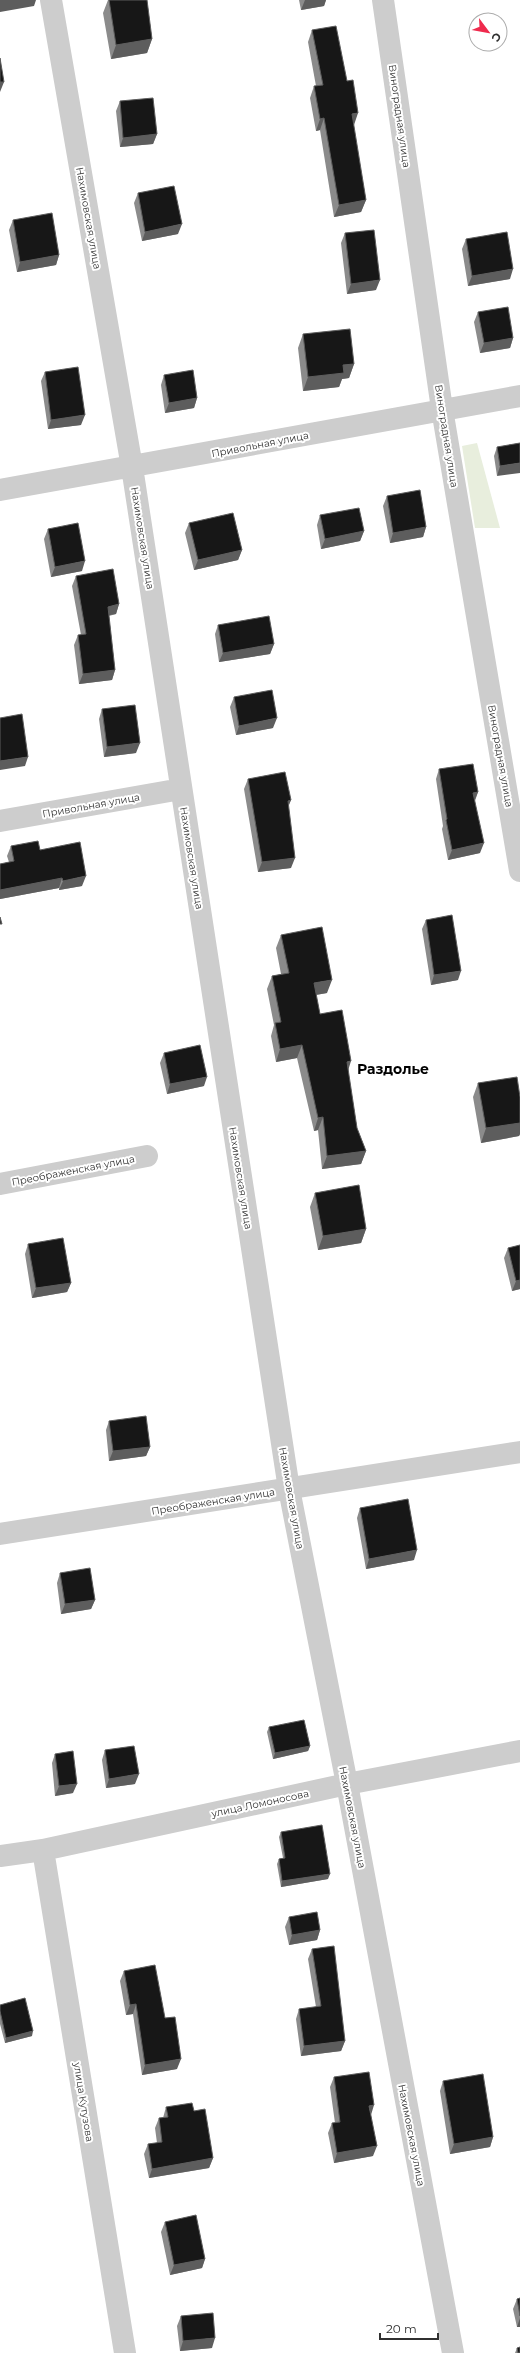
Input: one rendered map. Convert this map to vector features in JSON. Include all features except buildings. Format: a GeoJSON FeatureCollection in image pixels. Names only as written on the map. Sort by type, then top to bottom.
{"type":"FeatureCollection","features":[{"type":"Feature","properties":{"kind":"street","name":"Нахимовская улица"},"geometry":{"type":"LineString","coordinates":[[51,0],[132,467],[289,1489],[347,1784],[452,2353]]}},
{"type":"Feature","properties":{"kind":"street","name":"Виноградная улица"},"geometry":{"type":"LineString","coordinates":[[383,0],[442,409],[520,871]]}},
{"type":"Feature","properties":{"kind":"street","name":"Привольная улица"},"geometry":{"type":"LineString","coordinates":[[0,490],[520,396]]}},
{"type":"Feature","properties":{"kind":"street","name":"Привольная улица"},"geometry":{"type":"LineString","coordinates":[[0,821],[181,789]]}},
{"type":"Feature","properties":{"kind":"street","name":"Преображенская улица"},"geometry":{"type":"LineString","coordinates":[[0,1184],[147,1156]]}},
{"type":"Feature","properties":{"kind":"street","name":"Преображенская улица"},"geometry":{"type":"LineString","coordinates":[[0,1534],[520,1452]]}},
{"type":"Feature","properties":{"kind":"street","name":"улица Ломоносова"},"geometry":{"type":"LineString","coordinates":[[0,1856],[42,1850],[347,1784],[520,1751]]}},
{"type":"Feature","properties":{"kind":"street","name":"улица Кутузова"},"geometry":{"type":"LineString","coordinates":[[42,1850],[125,2353]]}},
{"type":"Feature","properties":{"kind":"green space"},"geometry":{"type":"Polygon","coordinates":[[[477,443],[500,528],[475,528],[462,446],[477,443]]]}},
{"type":"Feature","properties":{"kind":"district","name":"Раздолье"},"geometry":{"type":"Point","coordinates":[393,1069]}}]}
